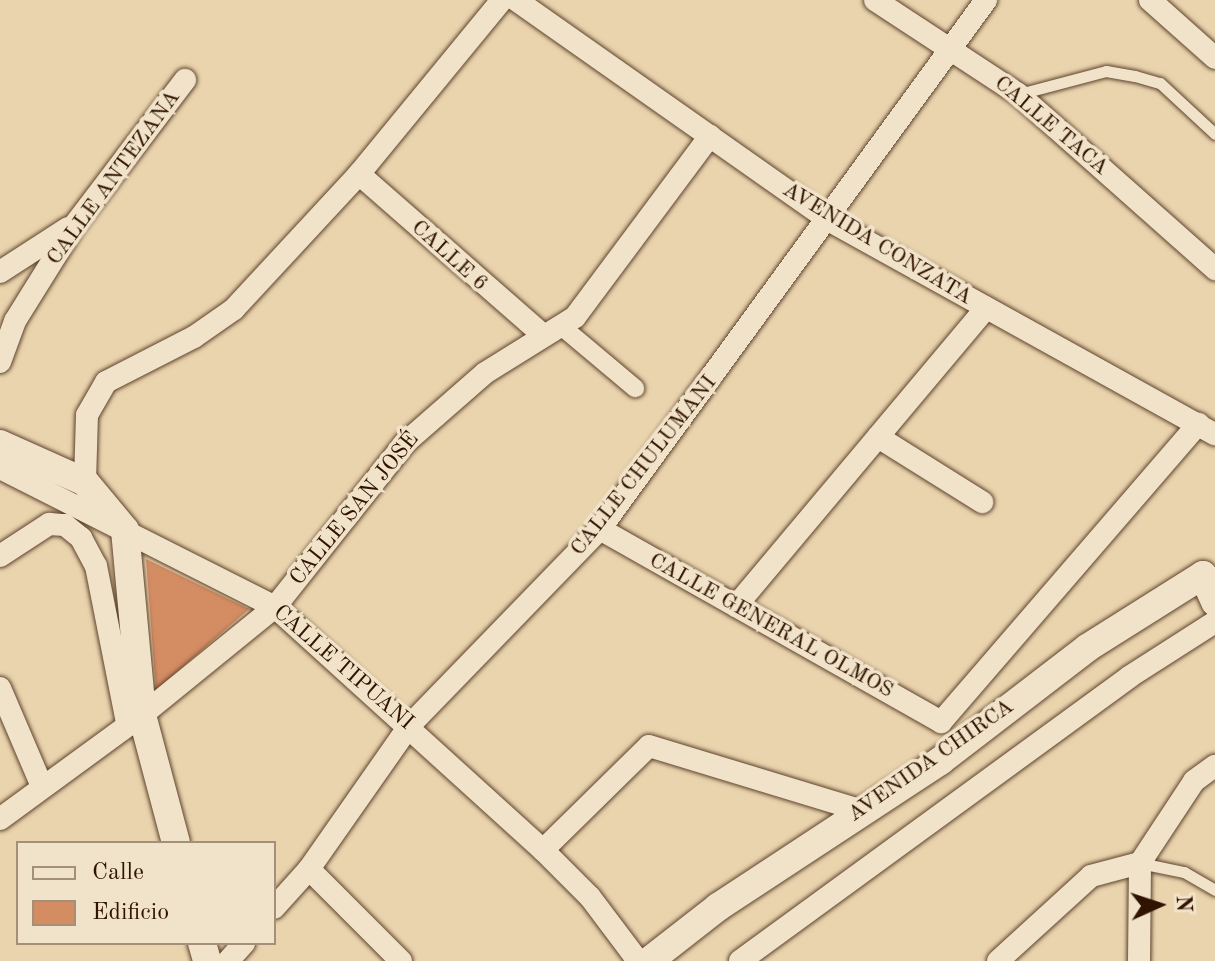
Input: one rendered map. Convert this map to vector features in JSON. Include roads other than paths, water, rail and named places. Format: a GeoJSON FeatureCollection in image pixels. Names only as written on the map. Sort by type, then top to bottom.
{"type":"FeatureCollection","features":[{"type":"Feature","properties":{"kind":"street"},"geometry":{"type":"LineString","coordinates":[[85,482],[87,415],[106,382],[194,337],[234,309],[359,174],[502,0]]}},
{"type":"Feature","properties":{"kind":"street","name":"AVENIDA CONZATA"},"geometry":{"type":"LineString","coordinates":[[516,0],[830,221],[1206,429]]}},
{"type":"Feature","properties":{"kind":"street","name":"CALLE TACA"},"geometry":{"type":"LineString","coordinates":[[875,0],[1018,94],[1215,269]]}},
{"type":"Feature","properties":{"kind":"street","name":"CALLE CHULUMANI"},"geometry":{"type":"LineString","coordinates":[[276,906],[309,869],[410,725],[600,529],[830,221],[954,51],[986,0]]}},
{"type":"Feature","properties":{"kind":"street"},"geometry":{"type":"LineString","coordinates":[[1150,0],[1215,58]]}},
{"type":"Feature","properties":{"kind":"street","name":"CALLE ANTEZANA"},"geometry":{"type":"LineString","coordinates":[[0,362],[15,321],[76,223],[185,80]]}},
{"type":"Feature","properties":{"kind":"street","name":"CALLE SAN JOSÉ"},"geometry":{"type":"LineString","coordinates":[[0,819],[41,784],[135,719],[275,607],[405,443],[485,373],[575,317],[710,136]]}},
{"type":"Feature","properties":{"kind":"street","name":"CALLE 6"},"geometry":{"type":"LineString","coordinates":[[359,174],[551,330]]}},
{"type":"Feature","properties":{"kind":"street"},"geometry":{"type":"LineString","coordinates":[[0,272],[76,223]]}},
{"type":"Feature","properties":{"kind":"street"},"geometry":{"type":"LineString","coordinates":[[736,606],[986,308]]}},
{"type":"Feature","properties":{"kind":"street"},"geometry":{"type":"LineString","coordinates":[[551,330],[635,388]]}},
{"type":"Feature","properties":{"kind":"street","name":"CALLE GENERAL OLMOS"},"geometry":{"type":"LineString","coordinates":[[600,529],[941,722],[1206,429]]}},
{"type":"Feature","properties":{"kind":"street"},"geometry":{"type":"LineString","coordinates":[[878,437],[982,502]]}},
{"type":"Feature","properties":{"kind":"street","name":"CALLE TIPUANI"},"geometry":{"type":"LineString","coordinates":[[0,444],[85,482],[125,530],[275,607],[410,725],[543,850],[590,897],[638,961]]}},
{"type":"Feature","properties":{"kind":"street"},"geometry":{"type":"LineString","coordinates":[[0,468],[125,530],[135,719]]}},
{"type":"Feature","properties":{"kind":"street"},"geometry":{"type":"LineString","coordinates":[[0,556],[49,524],[65,525],[81,538],[96,566],[135,719],[175,841]]}},
{"type":"Feature","properties":{"kind":"street"},"geometry":{"type":"LineString","coordinates":[[1209,570],[1215,602]]}},
{"type":"Feature","properties":{"kind":"street","name":"AVENIDA CHIRCA"},"geometry":{"type":"LineString","coordinates":[[649,961],[860,810],[940,761],[1087,648],[1209,570]]}},
{"type":"Feature","properties":{"kind":"street"},"geometry":{"type":"LineString","coordinates":[[740,961],[1116,687],[1215,622]]}},
{"type":"Feature","properties":{"kind":"street"},"geometry":{"type":"LineString","coordinates":[[0,688],[41,784]]}},
{"type":"Feature","properties":{"kind":"street"},"geometry":{"type":"LineString","coordinates":[[543,850],[649,746],[860,810]]}},
{"type":"Feature","properties":{"kind":"street"},"geometry":{"type":"LineString","coordinates":[[1139,961],[1140,863],[1194,781],[1215,766]]}},
{"type":"Feature","properties":{"kind":"street"},"geometry":{"type":"LineString","coordinates":[[998,961],[1091,876],[1140,863]]}},
{"type":"Feature","properties":{"kind":"street"},"geometry":{"type":"LineString","coordinates":[[309,869],[401,961]]}},
{"type":"Feature","properties":{"kind":"street"},"geometry":{"type":"LineString","coordinates":[[228,961],[242,945]]}},
{"type":"Feature","properties":{"kind":"lane"},"geometry":{"type":"LineString","coordinates":[[1018,94],[1106,71],[1135,76],[1160,83],[1215,134]]}},
{"type":"Feature","properties":{"kind":"lane"},"geometry":{"type":"LineString","coordinates":[[1140,863],[1184,872],[1215,890]]}}]}
